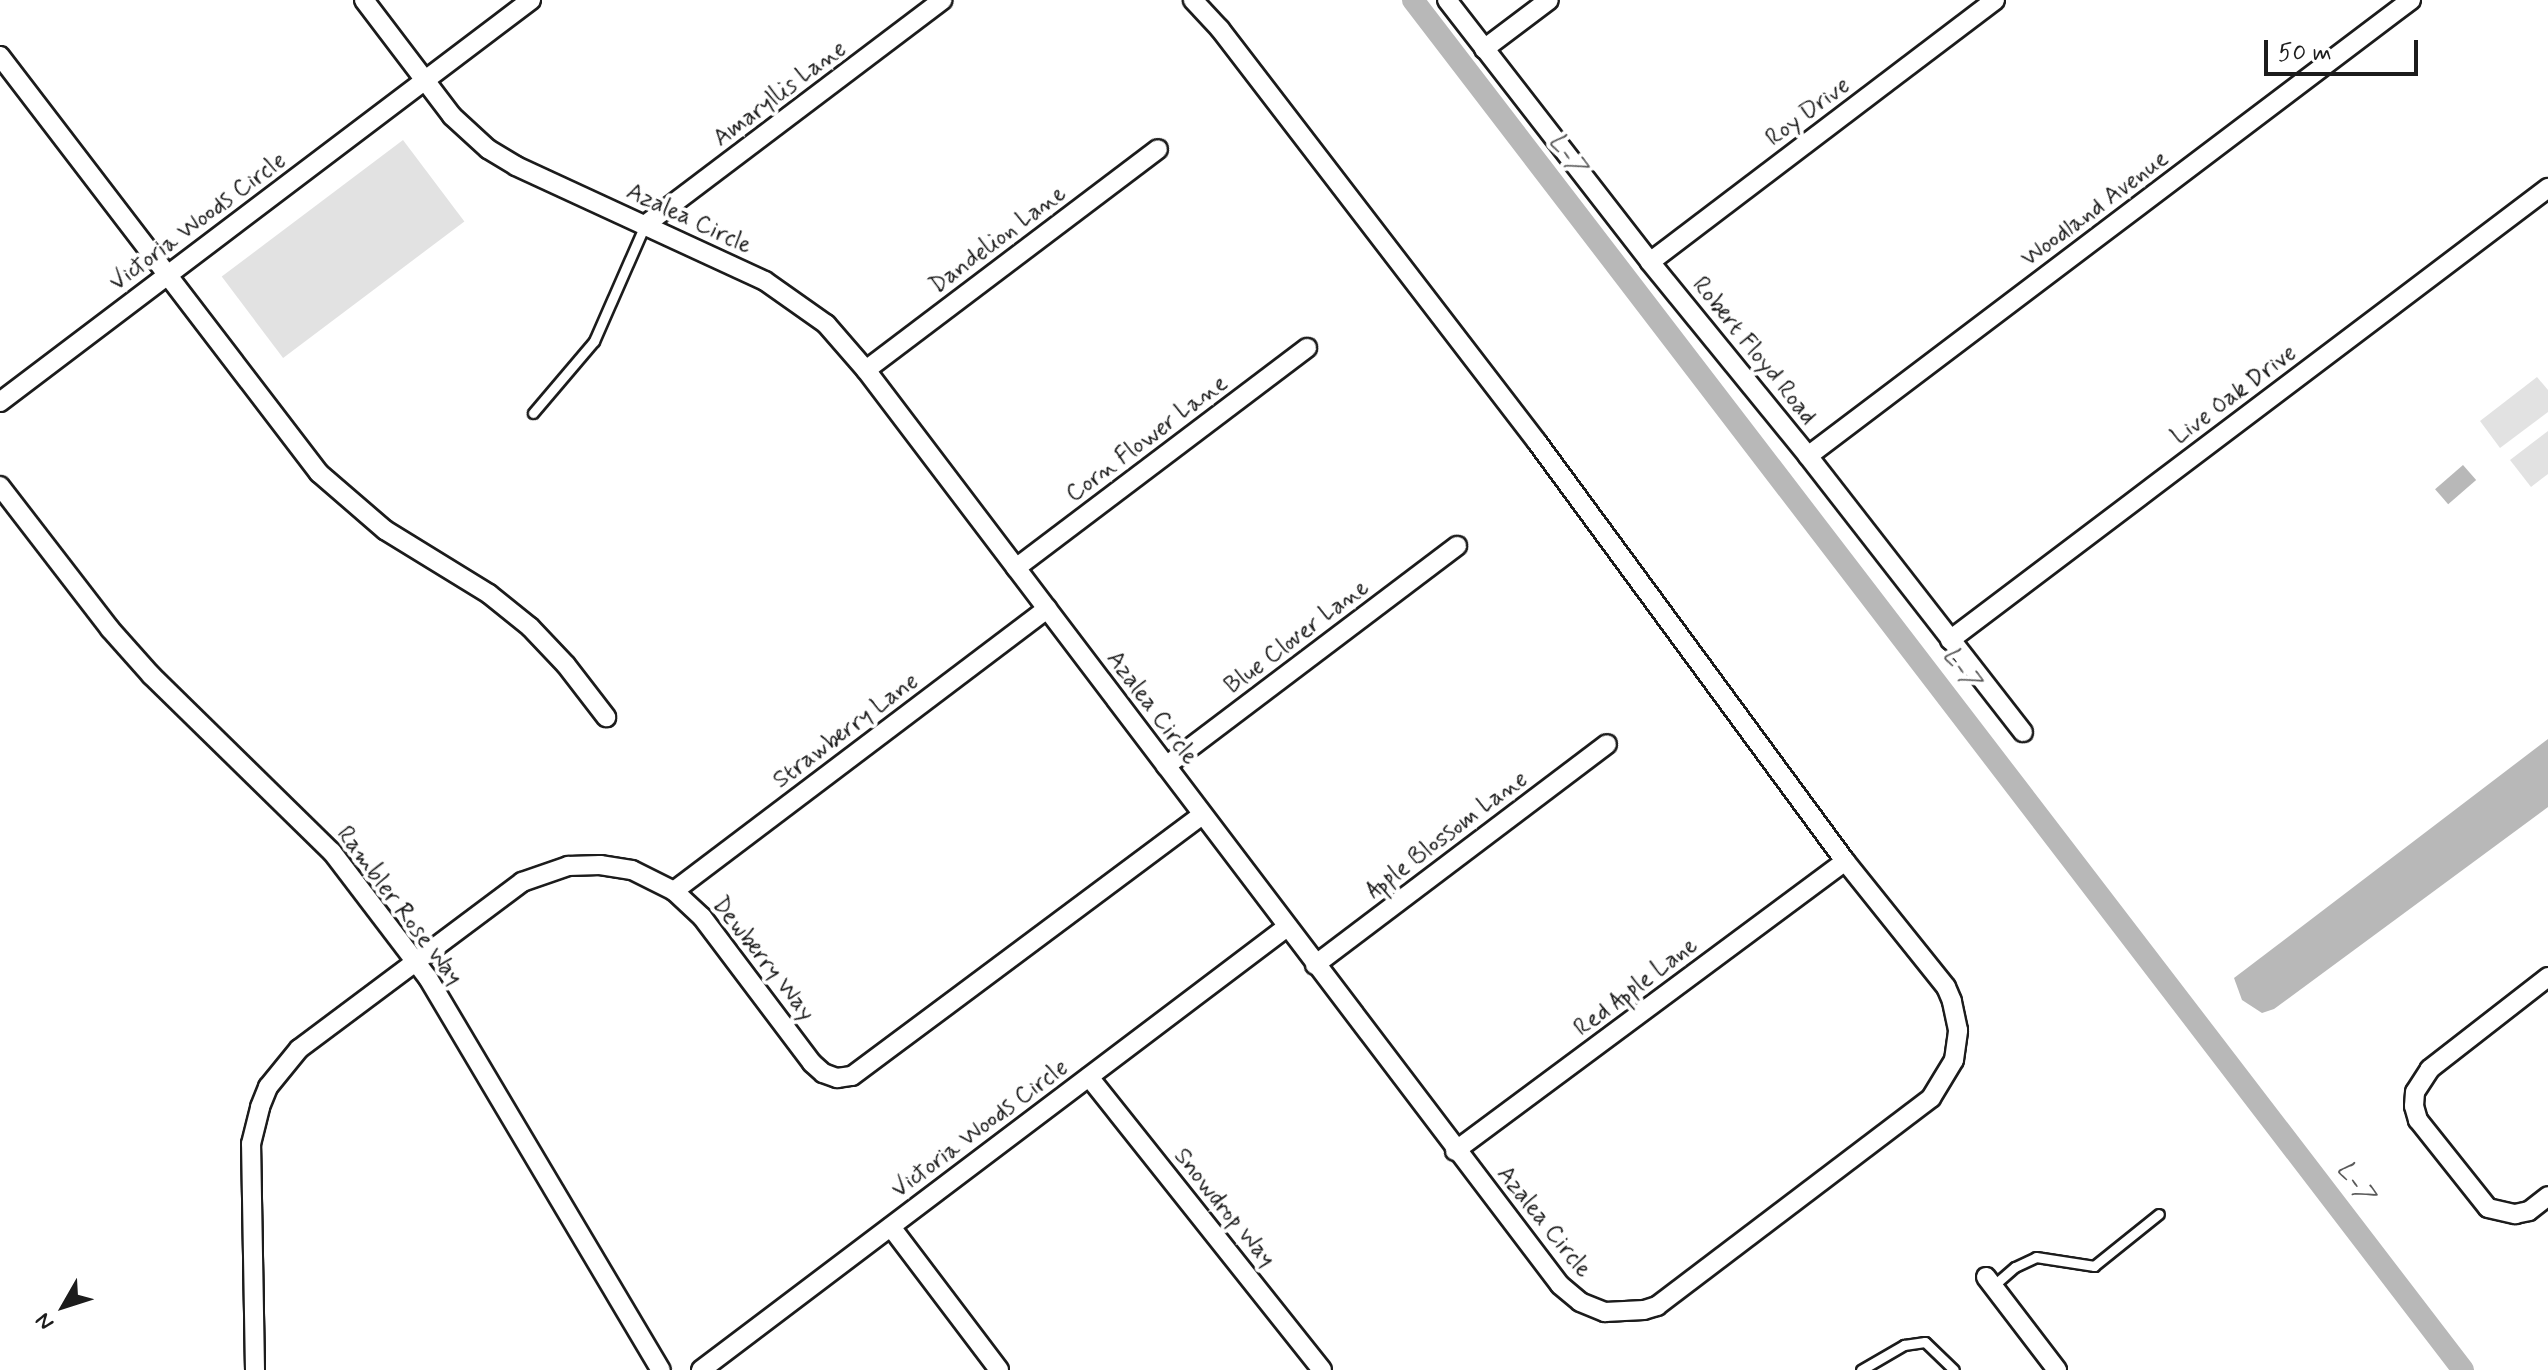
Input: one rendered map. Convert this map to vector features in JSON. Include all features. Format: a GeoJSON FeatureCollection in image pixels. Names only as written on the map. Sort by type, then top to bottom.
{"type":"FeatureCollection","features":[{"type":"Feature","properties":{"kind":"street","name":"Azalea Circle"},"geometry":{"type":"LineString","coordinates":[[364,0],[457,122],[488,149],[516,166],[765,281],[826,324],[866,370],[1455,1151],[1569,1295],[1592,1308],[1618,1314],[1657,1306],[1931,1098],[1948,1074],[1958,1030],[1946,987],[1845,861],[1537,442],[1220,29],[1193,0]]}},
{"type":"Feature","properties":{"kind":"street","name":"Victoria Woods Circle"},"geometry":{"type":"LineString","coordinates":[[0,402],[531,0]]}},
{"type":"Feature","properties":{"kind":"street","name":"Amaryllis Lane"},"geometry":{"type":"LineString","coordinates":[[645,225],[943,0]]}},
{"type":"Feature","properties":{"kind":"street","name":"Robert Floyd Road"},"geometry":{"type":"LineString","coordinates":[[1447,0],[1650,262],[1808,456],[2023,732]]}},
{"type":"Feature","properties":{"kind":"street"},"geometry":{"type":"LineString","coordinates":[[1484,49],[1549,0]]}},
{"type":"Feature","properties":{"kind":"street","name":"Roy Drive"},"geometry":{"type":"LineString","coordinates":[[1650,262],[1995,0]]}},
{"type":"Feature","properties":{"kind":"street","name":"Woodland Avenue"},"geometry":{"type":"LineString","coordinates":[[1808,456],[2411,0]]}},
{"type":"Feature","properties":{"kind":"street"},"geometry":{"type":"LineString","coordinates":[[0,56],[319,473],[385,530],[489,594],[530,627],[566,665],[606,717]]}},
{"type":"Feature","properties":{"kind":"street","name":"Dandelion Lane"},"geometry":{"type":"LineString","coordinates":[[866,370],[1158,149]]}},
{"type":"Feature","properties":{"kind":"street","name":"Live Oak Drive"},"geometry":{"type":"LineString","coordinates":[[1950,640],[2548,188]]}},
{"type":"Feature","properties":{"kind":"street","name":"Corn Flower Lane"},"geometry":{"type":"LineString","coordinates":[[1016,568],[1307,348]]}},
{"type":"Feature","properties":{"kind":"street","name":"Rambler Rose Way"},"geometry":{"type":"LineString","coordinates":[[0,486],[110,629],[151,675],[332,852],[415,961],[661,1370]]}},
{"type":"Feature","properties":{"kind":"street","name":"Blue Clover Lane"},"geometry":{"type":"LineString","coordinates":[[1166,766],[1457,546]]}},
{"type":"Feature","properties":{"kind":"street","name":"Strawberry Lane"},"geometry":{"type":"LineString","coordinates":[[674,891],[1047,609]]}},
{"type":"Feature","properties":{"kind":"street","name":"Apple Blossom Lane"},"geometry":{"type":"LineString","coordinates":[[1315,965],[1607,744]]}},
{"type":"Feature","properties":{"kind":"street","name":"Dewberry Way"},"geometry":{"type":"LineString","coordinates":[[255,1370],[251,1159],[260,1107],[277,1073],[299,1049],[509,891],[552,870],[584,864],[616,867],[648,876],[674,891],[702,917],[812,1063],[823,1073],[837,1078],[852,1076],[1202,815]]}},
{"type":"Feature","properties":{"kind":"street","name":"Red Apple Lane"},"geometry":{"type":"LineString","coordinates":[[1455,1151],[1845,861]]}},
{"type":"Feature","properties":{"kind":"street","name":"Victoria Woods Circle"},"geometry":{"type":"LineString","coordinates":[[701,1370],[1287,927]]}},
{"type":"Feature","properties":{"kind":"street"},"geometry":{"type":"LineString","coordinates":[[2548,977],[2430,1069],[2415,1092],[2418,1120],[2477,1198],[2501,1214],[2529,1211],[2548,1196]]}},
{"type":"Feature","properties":{"kind":"street","name":"Snowdrop Way"},"geometry":{"type":"LineString","coordinates":[[1089,1077],[1322,1370]]}},
{"type":"Feature","properties":{"kind":"street"},"geometry":{"type":"LineString","coordinates":[[891,1227],[999,1370]]}},
{"type":"Feature","properties":{"kind":"street"},"geometry":{"type":"LineString","coordinates":[[1990,1282],[2057,1370]]}},
{"type":"Feature","properties":{"kind":"lane"},"geometry":{"type":"LineString","coordinates":[[533,413],[594,341],[645,225]]}},
{"type":"Feature","properties":{"kind":"lane"},"geometry":{"type":"LineString","coordinates":[[1990,1282],[2036,1257],[2094,1266],[2159,1214]]}},
{"type":"Feature","properties":{"kind":"lane"},"geometry":{"type":"LineString","coordinates":[[1861,1370],[1904,1345],[1925,1342],[1954,1370]]}},
{"type":"Feature","properties":{"kind":"shaded area"},"geometry":{"type":"Polygon","coordinates":[[[403,140],[464,221],[283,358],[222,277],[403,140]]]}},
{"type":"Feature","properties":{"kind":"shaded area"},"geometry":{"type":"Polygon","coordinates":[[[2537,377],[2548,390],[2548,412],[2500,448],[2480,421],[2537,377]]]}},
{"type":"Feature","properties":{"kind":"shaded area"},"geometry":{"type":"Polygon","coordinates":[[[2548,431],[2548,474],[2531,487],[2510,460],[2548,431]]]}},
{"type":"Feature","properties":{"kind":"shaded area"},"geometry":{"type":"Polygon","coordinates":[[[2463,465],[2476,480],[2448,504],[2435,489],[2463,465]]]}},
{"type":"Feature","properties":{"kind":"shaded area"},"geometry":{"type":"Polygon","coordinates":[[[2548,739],[2548,807],[2274,1009],[2262,1013],[2242,1000],[2234,978],[2548,739]]]}},
{"type":"Feature","properties":{"kind":"waterway","name":"L-7"},"geometry":{"type":"LineString","coordinates":[[1413,0],[2463,1370]]}}]}
